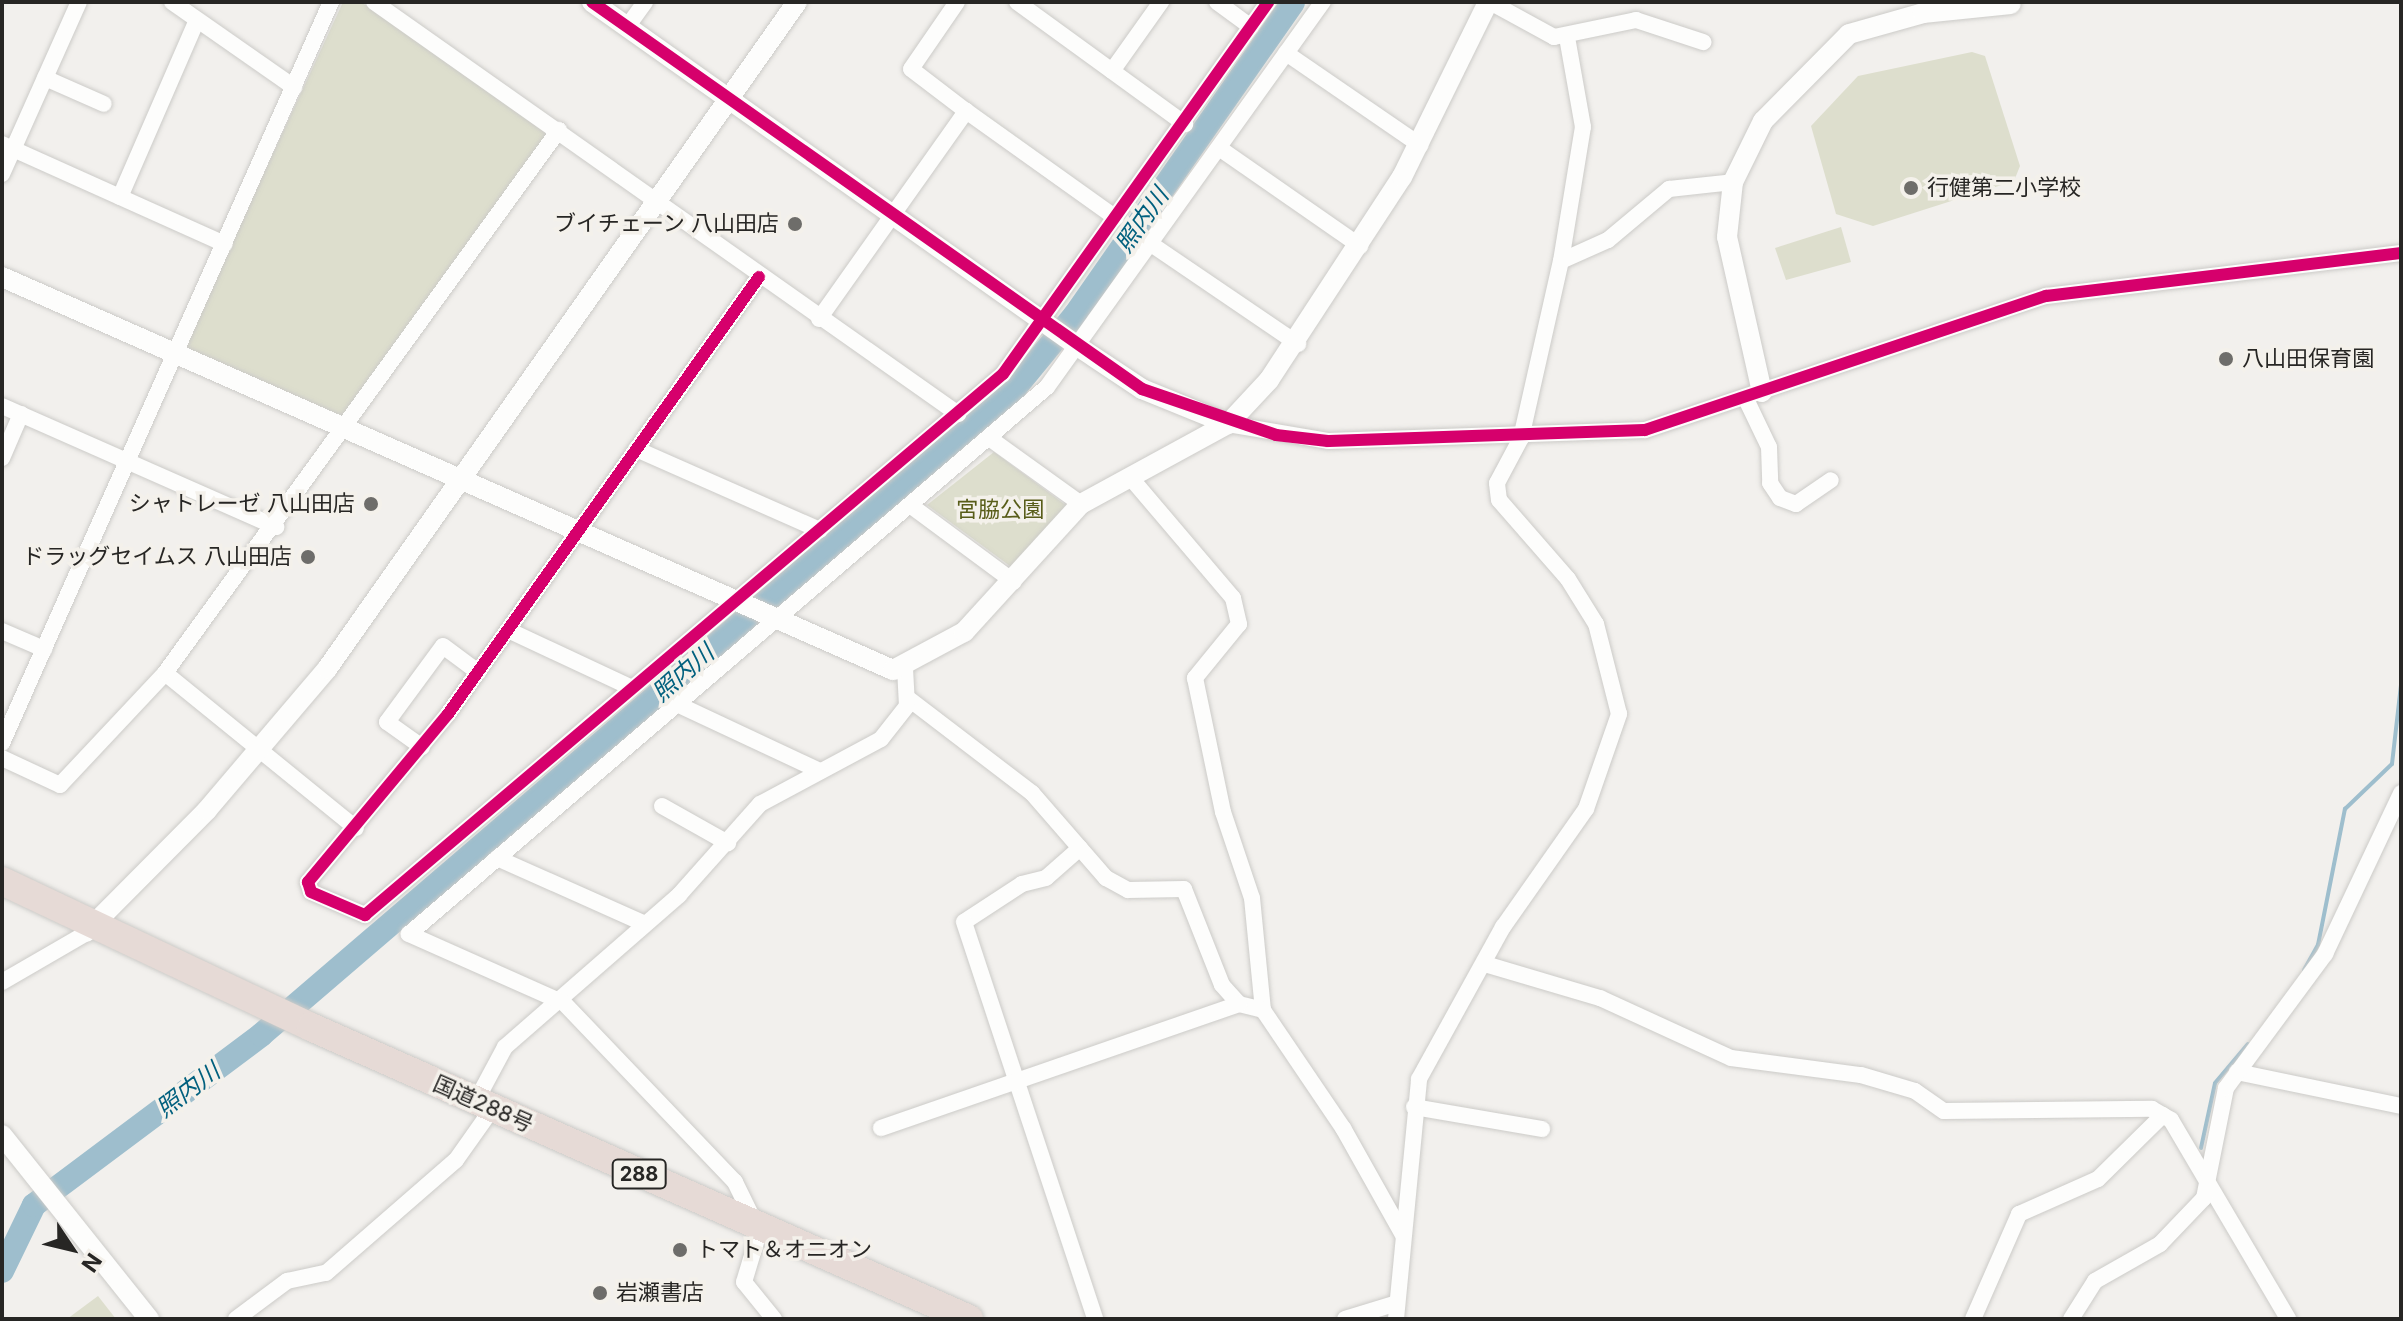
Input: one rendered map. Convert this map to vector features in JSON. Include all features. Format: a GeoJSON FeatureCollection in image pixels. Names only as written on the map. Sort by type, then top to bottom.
{"type":"FeatureCollection","features":[{"type":"Feature","properties":{"kind":"highway","name":"国道288号"},"geometry":{"type":"LineString","coordinates":[[2,881],[90,929],[268,1014],[949,1319]]}},
{"type":"Feature","properties":{"kind":"highway","name":"国道288号"},"geometry":{"type":"LineString","coordinates":[[2,900],[90,929]]}},
{"type":"Feature","properties":{"kind":"highway","name":"国道288号"},"geometry":{"type":"LineString","coordinates":[[756,1232],[969,1319]]}},
{"type":"Feature","properties":{"kind":"street"},"geometry":{"type":"LineString","coordinates":[[2,174],[8,147],[45,78],[79,2]]}},
{"type":"Feature","properties":{"kind":"street"},"geometry":{"type":"LineString","coordinates":[[172,2],[294,87]]}},
{"type":"Feature","properties":{"kind":"street"},"geometry":{"type":"LineString","coordinates":[[2,743],[331,2]]}},
{"type":"Feature","properties":{"kind":"street"},"geometry":{"type":"LineString","coordinates":[[374,2],[559,130],[759,277],[958,414]]}},
{"type":"Feature","properties":{"kind":"street"},"geometry":{"type":"LineString","coordinates":[[592,2],[1142,389],[1228,424],[1328,441],[1521,438],[1666,427],[1753,394],[2046,296],[2401,253]]}},
{"type":"Feature","properties":{"kind":"street"},"geometry":{"type":"LineString","coordinates":[[627,27],[645,2]]}},
{"type":"Feature","properties":{"kind":"street"},"geometry":{"type":"LineString","coordinates":[[2,982],[90,929],[261,750],[459,482],[797,2]]}},
{"type":"Feature","properties":{"kind":"street"},"geometry":{"type":"LineString","coordinates":[[957,2],[911,69],[1116,218]]}},
{"type":"Feature","properties":{"kind":"street"},"geometry":{"type":"LineString","coordinates":[[1017,2],[1185,124]]}},
{"type":"Feature","properties":{"kind":"street"},"geometry":{"type":"LineString","coordinates":[[1112,71],[1161,2]]}},
{"type":"Feature","properties":{"kind":"street"},"geometry":{"type":"LineString","coordinates":[[1217,2],[1251,27]]}},
{"type":"Feature","properties":{"kind":"street"},"geometry":{"type":"LineString","coordinates":[[759,277],[422,747],[305,885],[365,915],[1003,374],[1185,124],[1268,2]]}},
{"type":"Feature","properties":{"kind":"street"},"geometry":{"type":"LineString","coordinates":[[774,1319],[744,1282],[756,1232],[735,1182],[564,1003],[409,934],[992,440],[1079,347],[1323,2]]}},
{"type":"Feature","properties":{"kind":"street"},"geometry":{"type":"LineString","coordinates":[[2,277],[459,482],[893,670],[905,668],[941,650],[1014,582],[1081,504],[1228,424],[1298,344],[1360,246],[1420,145],[1489,2],[1526,27],[1567,37],[1633,20],[1703,42]]}},
{"type":"Feature","properties":{"kind":"street"},"geometry":{"type":"LineString","coordinates":[[1831,480],[1796,504],[1780,498],[1770,483],[1769,447],[1753,394],[1731,269],[1733,182],[1763,121],[1837,41],[1923,13],[2015,3]]}},
{"type":"Feature","properties":{"kind":"street"},"geometry":{"type":"LineString","coordinates":[[120,197],[197,20]]}},
{"type":"Feature","properties":{"kind":"street"},"geometry":{"type":"LineString","coordinates":[[1345,1319],[1396,1311],[1419,1079],[1485,964],[1586,809],[1619,714],[1596,624],[1568,579],[1499,500],[1497,483],[1521,438],[1561,261],[1583,127],[1567,37]]}},
{"type":"Feature","properties":{"kind":"street"},"geometry":{"type":"LineString","coordinates":[[1286,53],[1420,145]]}},
{"type":"Feature","properties":{"kind":"street"},"geometry":{"type":"LineString","coordinates":[[45,78],[104,104]]}},
{"type":"Feature","properties":{"kind":"street"},"geometry":{"type":"LineString","coordinates":[[819,319],[966,111]]}},
{"type":"Feature","properties":{"kind":"street"},"geometry":{"type":"LineString","coordinates":[[2,758],[60,785],[165,673],[276,527],[559,130]]}},
{"type":"Feature","properties":{"kind":"street"},"geometry":{"type":"LineString","coordinates":[[8,147],[225,244]]}},
{"type":"Feature","properties":{"kind":"street"},"geometry":{"type":"LineString","coordinates":[[1219,148],[1360,246]]}},
{"type":"Feature","properties":{"kind":"street"},"geometry":{"type":"LineString","coordinates":[[1561,261],[1608,240],[1669,189],[1733,182]]}},
{"type":"Feature","properties":{"kind":"street"},"geometry":{"type":"LineString","coordinates":[[1151,244],[1298,344]]}},
{"type":"Feature","properties":{"kind":"street"},"geometry":{"type":"LineString","coordinates":[[2,406],[276,527]]}},
{"type":"Feature","properties":{"kind":"street"},"geometry":{"type":"LineString","coordinates":[[2,458],[21,414]]}},
{"type":"Feature","properties":{"kind":"street"},"geometry":{"type":"LineString","coordinates":[[992,440],[1081,504]]}},
{"type":"Feature","properties":{"kind":"street"},"geometry":{"type":"LineString","coordinates":[[636,449],[820,530]]}},
{"type":"Feature","properties":{"kind":"street"},"geometry":{"type":"LineString","coordinates":[[1130,477],[1233,598],[1239,624],[1195,678],[1223,812],[1252,898],[1263,1010],[1343,1128],[1403,1235]]}},
{"type":"Feature","properties":{"kind":"street"},"geometry":{"type":"LineString","coordinates":[[914,508],[1014,582]]}},
{"type":"Feature","properties":{"kind":"street"},"geometry":{"type":"LineString","coordinates":[[508,630],[632,688]]}},
{"type":"Feature","properties":{"kind":"street"},"geometry":{"type":"LineString","coordinates":[[2,631],[44,649]]}},
{"type":"Feature","properties":{"kind":"street"},"geometry":{"type":"LineString","coordinates":[[422,747],[387,722],[443,646],[478,672]]}},
{"type":"Feature","properties":{"kind":"street"},"geometry":{"type":"LineString","coordinates":[[236,1319],[287,1281],[326,1273],[456,1160],[505,1047],[564,1003],[728,843],[768,797],[875,745],[909,699],[905,668]]}},
{"type":"Feature","properties":{"kind":"street"},"geometry":{"type":"LineString","coordinates":[[165,673],[356,828]]}},
{"type":"Feature","properties":{"kind":"street"},"geometry":{"type":"LineString","coordinates":[[909,699],[1032,793],[1080,848],[1122,889],[1184,889],[1222,985],[1239,1004]]}},
{"type":"Feature","properties":{"kind":"street"},"geometry":{"type":"LineString","coordinates":[[679,705],[820,771]]}},
{"type":"Feature","properties":{"kind":"street"},"geometry":{"type":"LineString","coordinates":[[2071,1319],[2085,1291],[2160,1244],[2208,1188],[2211,1136],[2237,1072],[2325,954],[2401,793]]}},
{"type":"Feature","properties":{"kind":"street"},"geometry":{"type":"LineString","coordinates":[[662,806],[728,843]]}},
{"type":"Feature","properties":{"kind":"street"},"geometry":{"type":"LineString","coordinates":[[1080,848],[1046,878],[1022,884],[964,922],[1095,1319]]}},
{"type":"Feature","properties":{"kind":"street"},"geometry":{"type":"LineString","coordinates":[[497,858],[643,923]]}},
{"type":"Feature","properties":{"kind":"street"},"geometry":{"type":"LineString","coordinates":[[1485,964],[1600,998],[1731,1058],[1861,1075],[1915,1091],[1944,1111],[2133,1104],[2163,1115],[2208,1188],[2226,1206],[2288,1319]]}},
{"type":"Feature","properties":{"kind":"street"},"geometry":{"type":"LineString","coordinates":[[881,1128],[1239,1004],[1263,1010]]}},
{"type":"Feature","properties":{"kind":"street"},"geometry":{"type":"LineString","coordinates":[[2237,1072],[2401,1106]]}},
{"type":"Feature","properties":{"kind":"street"},"geometry":{"type":"LineString","coordinates":[[1414,1107],[1542,1129]]}},
{"type":"Feature","properties":{"kind":"street"},"geometry":{"type":"LineString","coordinates":[[1973,1319],[2019,1214],[2098,1179],[2163,1115]]}},
{"type":"Feature","properties":{"kind":"street"},"geometry":{"type":"LineString","coordinates":[[2,1135],[44,1179],[149,1319]]}},
{"type":"Feature","properties":{"kind":"green space"},"geometry":{"type":"Polygon","coordinates":[[[343,2],[361,2],[547,134],[347,418],[183,348],[343,2]]]}},
{"type":"Feature","properties":{"kind":"green space"},"geometry":{"type":"Polygon","coordinates":[[[1972,52],[1985,56],[2020,166],[2014,181],[1873,226],[1836,214],[1811,126],[1858,76],[1972,52]]]}},
{"type":"Feature","properties":{"kind":"green space"},"geometry":{"type":"Polygon","coordinates":[[[1841,227],[1851,262],[1786,280],[1775,248],[1841,227]]]}},
{"type":"Feature","properties":{"kind":"green space","name":"宮脇公園"},"geometry":{"type":"Polygon","coordinates":[[[994,452],[1067,506],[1014,569],[927,505],[994,452]]]}},
{"type":"Feature","properties":{"kind":"green space"},"geometry":{"type":"Polygon","coordinates":[[[98,1296],[116,1319],[67,1319],[98,1296]]]}},
{"type":"Feature","properties":{"kind":"waterway","name":"照内川"},"geometry":{"type":"LineString","coordinates":[[2,1271],[34,1205],[261,1035],[1015,388],[1075,315],[1293,2]]}},
{"type":"Feature","properties":{"kind":"waterway"},"geometry":{"type":"LineString","coordinates":[[2304,970],[2318,945],[2345,809],[2392,764],[2401,685]]}},
{"type":"Feature","properties":{"kind":"waterway"},"geometry":{"type":"LineString","coordinates":[[2201,1148],[2215,1083],[2248,1044]]}},
{"type":"Feature","properties":{"kind":"cycle path"},"geometry":{"type":"LineString","coordinates":[[592,2],[1142,389],[1276,435],[1328,441],[1645,430],[2046,296],[2401,253]]}},
{"type":"Feature","properties":{"kind":"cycle path"},"geometry":{"type":"LineString","coordinates":[[759,277],[448,714],[308,882],[311,892],[365,915],[1003,374],[1268,2]]}},
{"type":"Feature","properties":{"kind":"place","name":"行健第二小学校"},"geometry":{"type":"Point","coordinates":[1911,188]}},
{"type":"Feature","properties":{"kind":"place","name":"ブイチェーン 八山田店"},"geometry":{"type":"Point","coordinates":[795,224]}},
{"type":"Feature","properties":{"kind":"place","name":"八山田保育園"},"geometry":{"type":"Point","coordinates":[2226,359]}},
{"type":"Feature","properties":{"kind":"place","name":"シャトレーゼ 八山田店"},"geometry":{"type":"Point","coordinates":[371,504]}},
{"type":"Feature","properties":{"kind":"place","name":"ドラッグセイムス 八山田店"},"geometry":{"type":"Point","coordinates":[308,557]}},
{"type":"Feature","properties":{"kind":"place","name":"トマト＆オニオン"},"geometry":{"type":"Point","coordinates":[680,1250]}},
{"type":"Feature","properties":{"kind":"place","name":"岩瀬書店"},"geometry":{"type":"Point","coordinates":[600,1293]}}]}
